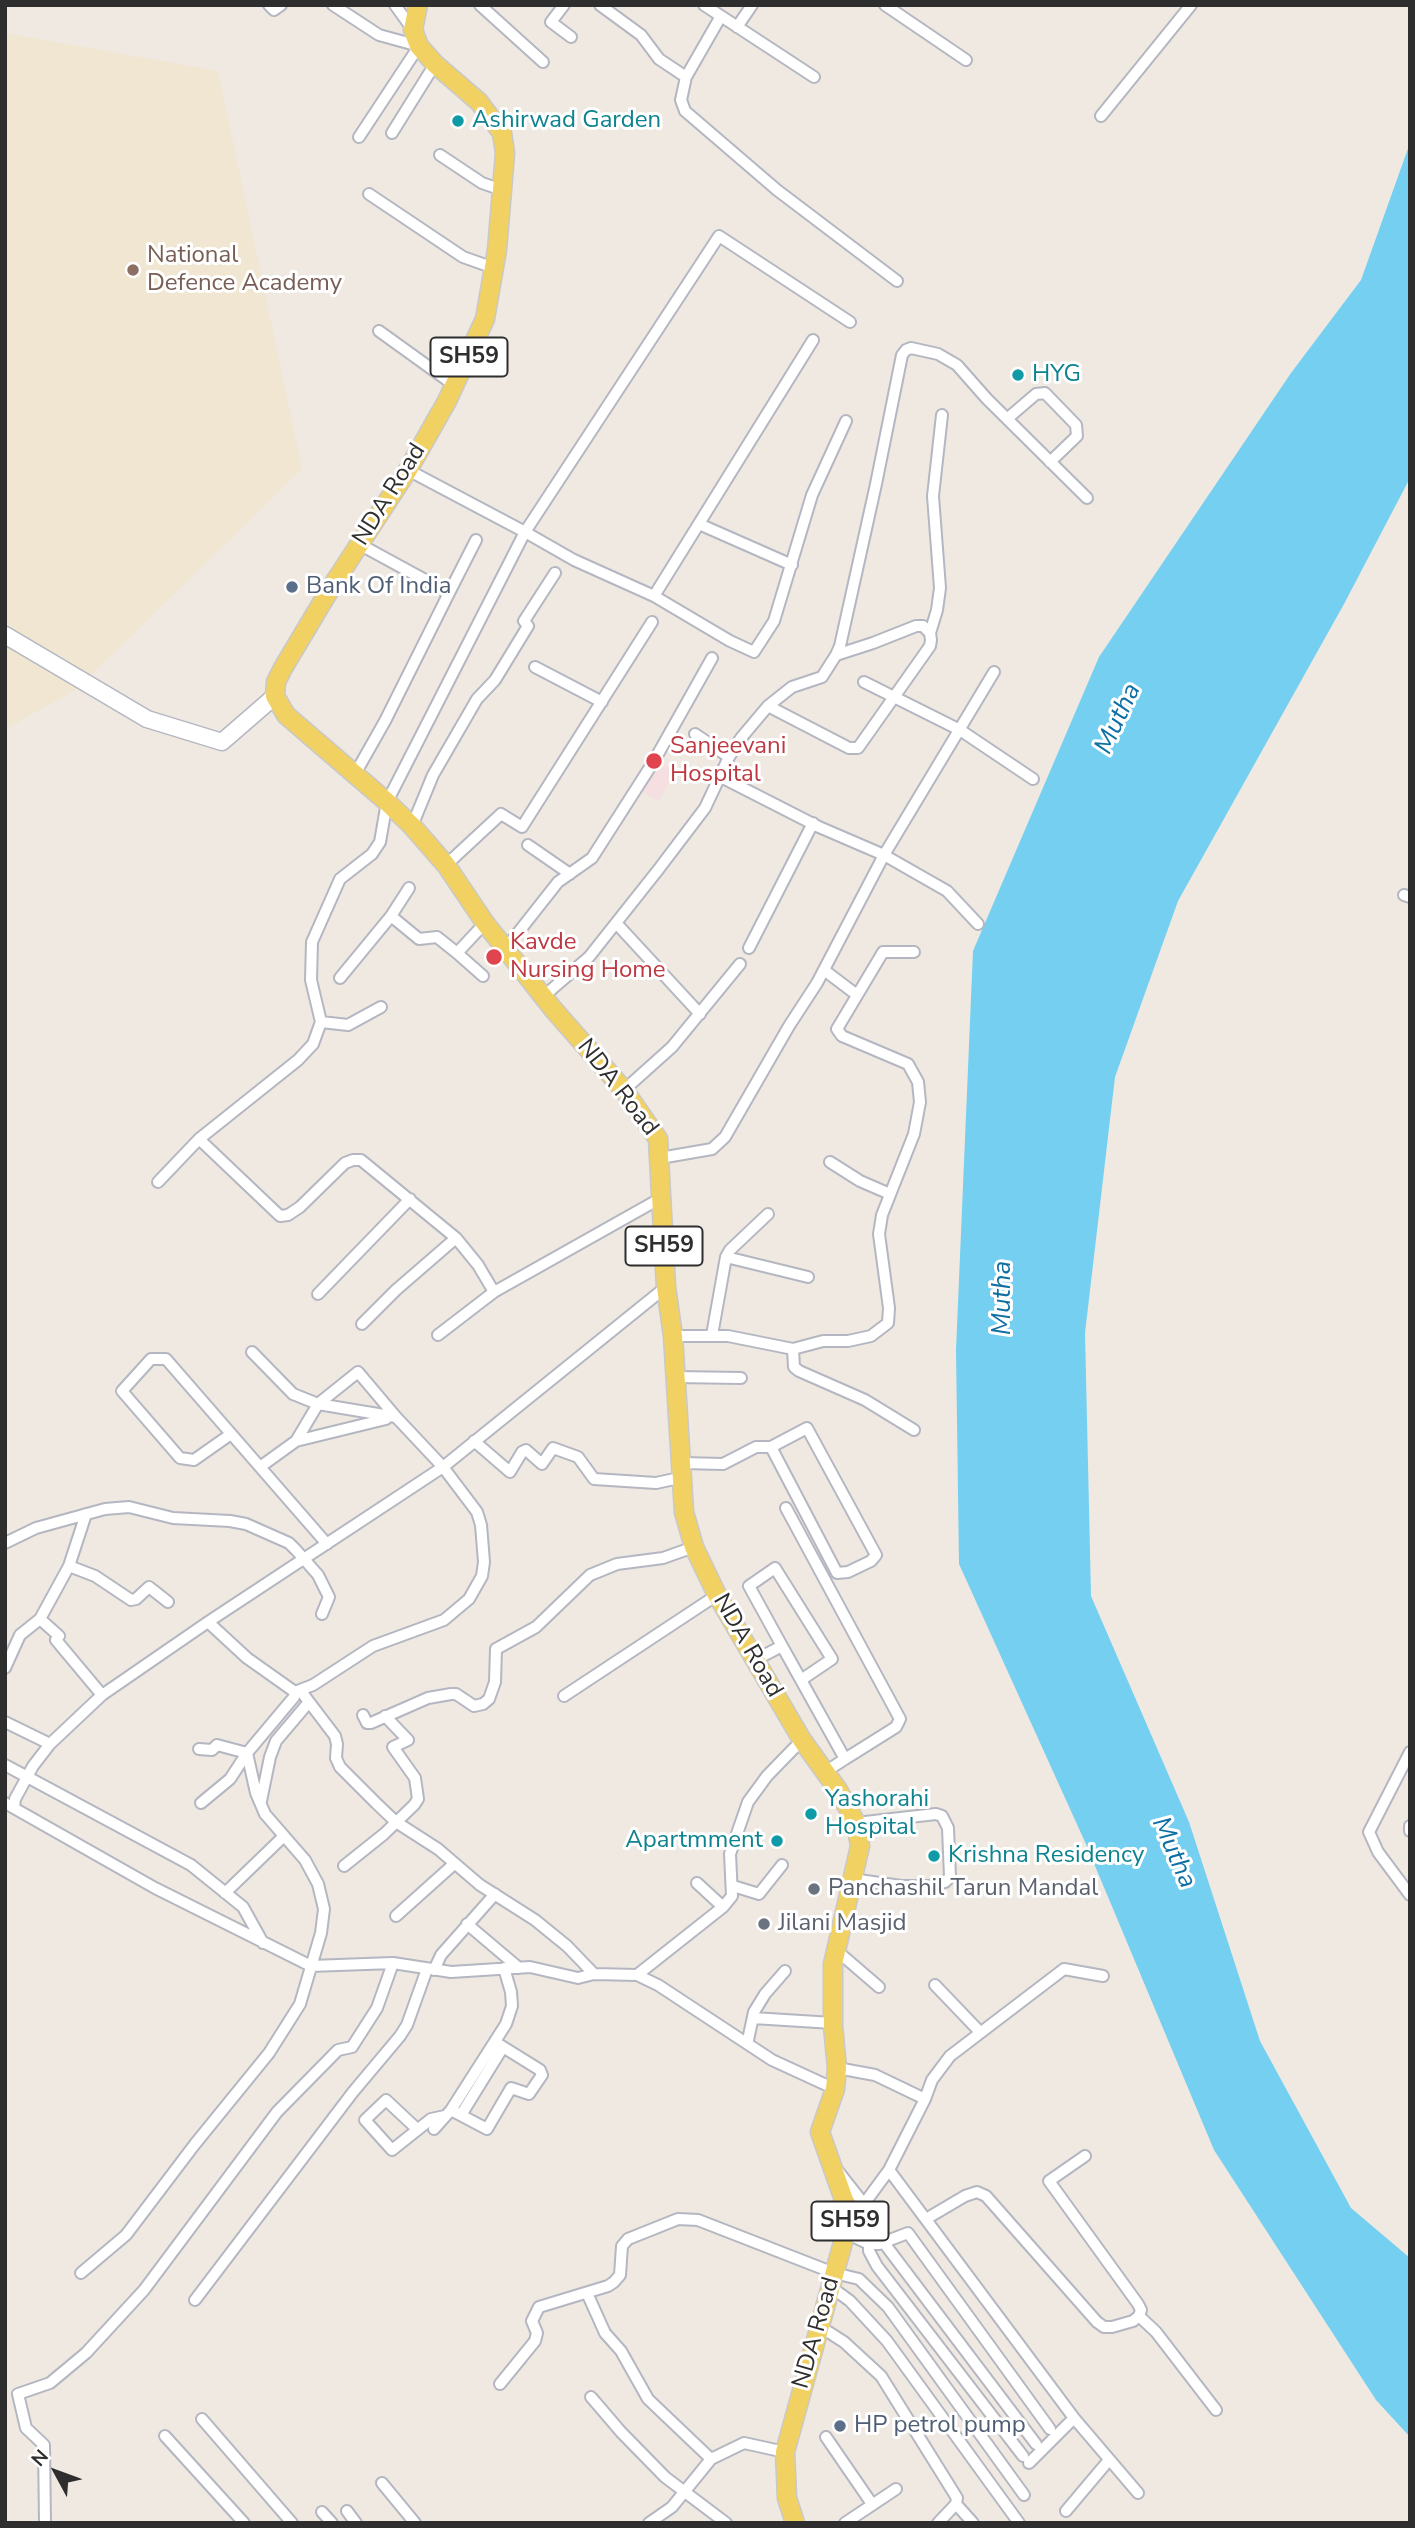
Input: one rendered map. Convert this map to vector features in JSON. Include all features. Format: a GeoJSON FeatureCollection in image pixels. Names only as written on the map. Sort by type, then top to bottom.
{"type":"FeatureCollection","features":[{"type":"Feature","properties":{"kind":"main road"},"geometry":{"type":"LineString","coordinates":[[416,38],[418,5]]}},
{"type":"Feature","properties":{"kind":"main road","name":"NDA Road"},"geometry":{"type":"LineString","coordinates":[[416,38],[435,64],[480,102],[502,133],[505,153],[502,190],[494,268],[485,319],[454,385],[408,470],[283,668],[276,682],[275,696],[286,715],[387,802],[446,865],[485,923],[624,1090],[658,1139],[666,1287],[673,1336],[684,1512],[694,1547],[716,1595],[802,1740],[856,1823],[860,1846],[842,1918],[833,1973],[833,2023],[837,2068],[835,2089],[820,2132],[850,2217],[786,2452],[785,2484],[795,2523]]}},
{"type":"Feature","properties":{"kind":"street"},"geometry":{"type":"LineString","coordinates":[[269,5],[274,10],[281,5]]}},
{"type":"Feature","properties":{"kind":"street"},"geometry":{"type":"LineString","coordinates":[[333,5],[379,35],[416,38]]}},
{"type":"Feature","properties":{"kind":"street"},"geometry":{"type":"LineString","coordinates":[[480,5],[543,62]]}},
{"type":"Feature","properties":{"kind":"street"},"geometry":{"type":"LineString","coordinates":[[564,5],[551,22],[571,37]]}},
{"type":"Feature","properties":{"kind":"street"},"geometry":{"type":"LineString","coordinates":[[600,5],[641,35],[659,59],[686,77]]}},
{"type":"Feature","properties":{"kind":"street"},"geometry":{"type":"LineString","coordinates":[[704,5],[814,76]]}},
{"type":"Feature","properties":{"kind":"street"},"geometry":{"type":"LineString","coordinates":[[737,27],[752,5]]}},
{"type":"Feature","properties":{"kind":"street"},"geometry":{"type":"LineString","coordinates":[[885,5],[966,60]]}},
{"type":"Feature","properties":{"kind":"street"},"geometry":{"type":"LineString","coordinates":[[1101,116],[1191,5]]}},
{"type":"Feature","properties":{"kind":"street"},"geometry":{"type":"LineString","coordinates":[[393,6],[416,38]]}},
{"type":"Feature","properties":{"kind":"street"},"geometry":{"type":"LineString","coordinates":[[722,16],[686,77],[681,100],[685,111],[777,190],[897,281]]}},
{"type":"Feature","properties":{"kind":"street"},"geometry":{"type":"LineString","coordinates":[[359,137],[416,38]]}},
{"type":"Feature","properties":{"kind":"street"},"geometry":{"type":"LineString","coordinates":[[393,133],[435,64]]}},
{"type":"Feature","properties":{"kind":"street"},"geometry":{"type":"LineString","coordinates":[[440,155],[482,183],[502,190]]}},
{"type":"Feature","properties":{"kind":"street"},"geometry":{"type":"LineString","coordinates":[[369,194],[463,257],[494,268]]}},
{"type":"Feature","properties":{"kind":"street"},"geometry":{"type":"LineString","coordinates":[[158,1182],[200,1139],[298,1060],[313,1044],[321,1022],[311,980],[312,942],[340,879],[372,854],[380,842],[387,802],[525,532],[719,236],[850,322]]}},
{"type":"Feature","properties":{"kind":"street"},"geometry":{"type":"LineString","coordinates":[[379,331],[454,385]]}},
{"type":"Feature","properties":{"kind":"street"},"geometry":{"type":"LineString","coordinates":[[654,596],[813,340]]}},
{"type":"Feature","properties":{"kind":"street"},"geometry":{"type":"LineString","coordinates":[[544,996],[589,957],[705,808],[729,757],[768,706],[792,687],[821,677],[836,655],[876,484],[902,355],[906,350],[911,348],[948,359],[1087,499]]}},
{"type":"Feature","properties":{"kind":"street"},"geometry":{"type":"LineString","coordinates":[[1008,418],[1036,394],[1045,393],[1076,425],[1076,436],[1049,463]]}},
{"type":"Feature","properties":{"kind":"street"},"geometry":{"type":"LineString","coordinates":[[768,706],[849,748],[858,748],[930,646],[930,633],[940,588],[933,496],[942,415]]}},
{"type":"Feature","properties":{"kind":"street"},"geometry":{"type":"LineString","coordinates":[[408,470],[574,560],[654,596],[730,641],[754,652],[774,621],[812,495],[846,421]]}},
{"type":"Feature","properties":{"kind":"street"},"geometry":{"type":"LineString","coordinates":[[699,524],[792,565]]}},
{"type":"Feature","properties":{"kind":"street"},"geometry":{"type":"LineString","coordinates":[[355,774],[477,540]]}},
{"type":"Feature","properties":{"kind":"street"},"geometry":{"type":"LineString","coordinates":[[359,544],[449,593]]}},
{"type":"Feature","properties":{"kind":"street"},"geometry":{"type":"LineString","coordinates":[[412,826],[433,775],[477,699],[495,680],[528,626],[524,621],[555,573]]}},
{"type":"Feature","properties":{"kind":"street"},"geometry":{"type":"LineString","coordinates":[[446,865],[501,814],[522,827],[652,622]]}},
{"type":"Feature","properties":{"kind":"street"},"geometry":{"type":"LineString","coordinates":[[836,655],[916,626],[923,626],[930,633]]}},
{"type":"Feature","properties":{"kind":"street"},"geometry":{"type":"LineString","coordinates":[[5,635],[147,719],[222,742],[275,696]]}},
{"type":"Feature","properties":{"kind":"street"},"geometry":{"type":"LineString","coordinates":[[506,948],[558,882],[592,858],[654,761],[712,658]]}},
{"type":"Feature","properties":{"kind":"street"},"geometry":{"type":"LineString","coordinates":[[535,667],[602,702]]}},
{"type":"Feature","properties":{"kind":"street"},"geometry":{"type":"LineString","coordinates":[[660,1158],[712,1149],[720,1144],[824,970],[884,855],[994,672]]}},
{"type":"Feature","properties":{"kind":"street"},"geometry":{"type":"LineString","coordinates":[[864,682],[960,730],[1032,779]]}},
{"type":"Feature","properties":{"kind":"street"},"geometry":{"type":"LineString","coordinates":[[695,734],[729,757]]}},
{"type":"Feature","properties":{"kind":"street"},"geometry":{"type":"LineString","coordinates":[[721,777],[884,855],[947,891],[978,925]]}},
{"type":"Feature","properties":{"kind":"street"},"geometry":{"type":"LineString","coordinates":[[749,948],[813,823]]}},
{"type":"Feature","properties":{"kind":"street"},"geometry":{"type":"LineString","coordinates":[[528,845],[570,874]]}},
{"type":"Feature","properties":{"kind":"street"},"geometry":{"type":"LineString","coordinates":[[340,978],[391,916],[409,888]]}},
{"type":"Feature","properties":{"kind":"street"},"geometry":{"type":"LineString","coordinates":[[391,916],[419,939],[438,937],[483,976]]}},
{"type":"Feature","properties":{"kind":"street"},"geometry":{"type":"LineString","coordinates":[[457,953],[485,923]]}},
{"type":"Feature","properties":{"kind":"street"},"geometry":{"type":"LineString","coordinates":[[616,923],[700,1014]]}},
{"type":"Feature","properties":{"kind":"street"},"geometry":{"type":"LineString","coordinates":[[673,1336],[712,1335],[793,1349],[823,1341],[848,1341],[871,1336],[888,1322],[889,1308],[879,1234],[890,1194],[914,1134],[920,1102],[918,1082],[908,1064],[838,1033],[837,1029],[883,952],[914,952]]}},
{"type":"Feature","properties":{"kind":"street"},"geometry":{"type":"LineString","coordinates":[[624,1090],[672,1047],[740,964]]}},
{"type":"Feature","properties":{"kind":"street"},"geometry":{"type":"LineString","coordinates":[[824,970],[857,995]]}},
{"type":"Feature","properties":{"kind":"street"},"geometry":{"type":"LineString","coordinates":[[321,1022],[348,1025],[381,1007]]}},
{"type":"Feature","properties":{"kind":"street"},"geometry":{"type":"LineString","coordinates":[[200,1139],[280,1216],[288,1215],[300,1206],[345,1163],[361,1160],[456,1238],[478,1265],[494,1292]]}},
{"type":"Feature","properties":{"kind":"street"},"geometry":{"type":"LineString","coordinates":[[830,1162],[860,1181],[890,1194]]}},
{"type":"Feature","properties":{"kind":"street"},"geometry":{"type":"LineString","coordinates":[[438,1335],[494,1292],[661,1198]]}},
{"type":"Feature","properties":{"kind":"street"},"geometry":{"type":"LineString","coordinates":[[318,1294],[410,1199]]}},
{"type":"Feature","properties":{"kind":"street"},"geometry":{"type":"LineString","coordinates":[[712,1335],[726,1257],[768,1214]]}},
{"type":"Feature","properties":{"kind":"street"},"geometry":{"type":"LineString","coordinates":[[362,1324],[396,1290],[456,1238]]}},
{"type":"Feature","properties":{"kind":"street"},"geometry":{"type":"LineString","coordinates":[[726,1257],[808,1277]]}},
{"type":"Feature","properties":{"kind":"street"},"geometry":{"type":"LineString","coordinates":[[666,1287],[443,1467],[102,1695],[50,1744],[10,1805],[155,1888],[311,1966],[393,1963],[451,1972],[530,1967],[578,1978],[594,1974],[637,1975],[658,1984],[772,2060],[835,2089]]}},
{"type":"Feature","properties":{"kind":"street"},"geometry":{"type":"LineString","coordinates":[[793,1349],[794,1367],[799,1371],[865,1400],[914,1430]]}},
{"type":"Feature","properties":{"kind":"street"},"geometry":{"type":"LineString","coordinates":[[253,1352],[293,1394],[318,1404],[396,1417]]}},
{"type":"Feature","properties":{"kind":"street"},"geometry":{"type":"LineString","coordinates":[[231,1434],[194,1460],[180,1458],[122,1391],[151,1359],[166,1359],[327,1544]]}},
{"type":"Feature","properties":{"kind":"street"},"geometry":{"type":"LineString","coordinates":[[201,1803],[230,1779],[247,1753],[298,1691],[313,1685],[373,1646],[436,1625],[469,1599],[482,1576],[484,1562],[481,1525],[477,1512],[443,1467],[358,1372],[318,1404],[296,1441]]}},
{"type":"Feature","properties":{"kind":"street"},"geometry":{"type":"LineString","coordinates":[[676,1377],[741,1378]]}},
{"type":"Feature","properties":{"kind":"street"},"geometry":{"type":"LineString","coordinates":[[260,1467],[296,1441],[396,1417]]}},
{"type":"Feature","properties":{"kind":"street"},"geometry":{"type":"LineString","coordinates":[[474,1441],[510,1472],[522,1452],[526,1450],[542,1464],[553,1448],[578,1457],[594,1479],[656,1483],[683,1470],[723,1464],[756,1447],[771,1447],[807,1428],[876,1555],[871,1561],[848,1572],[837,1573],[771,1447]]}},
{"type":"Feature","properties":{"kind":"street"},"geometry":{"type":"LineString","coordinates":[[5,1543],[36,1528],[105,1509],[129,1507],[173,1518],[246,1524],[289,1543],[318,1575],[329,1597],[323,1614]]}},
{"type":"Feature","properties":{"kind":"street"},"geometry":{"type":"LineString","coordinates":[[786,1508],[900,1719],[896,1727],[825,1772]]}},
{"type":"Feature","properties":{"kind":"street"},"geometry":{"type":"LineString","coordinates":[[5,1668],[20,1635],[40,1619],[69,1566],[86,1514]]}},
{"type":"Feature","properties":{"kind":"street"},"geometry":{"type":"LineString","coordinates":[[363,1715],[367,1723],[428,1698],[451,1694],[456,1694],[474,1706],[484,1704],[489,1699],[495,1682],[496,1649],[536,1628],[590,1575],[617,1564],[663,1558],[694,1547]]}},
{"type":"Feature","properties":{"kind":"street"},"geometry":{"type":"LineString","coordinates":[[69,1566],[96,1576],[131,1600],[136,1599],[149,1587],[168,1602]]}},
{"type":"Feature","properties":{"kind":"street"},"geometry":{"type":"LineString","coordinates":[[801,1680],[832,1660],[775,1568],[750,1586],[782,1646],[845,1759]]}},
{"type":"Feature","properties":{"kind":"street"},"geometry":{"type":"LineString","coordinates":[[564,1696],[716,1595]]}},
{"type":"Feature","properties":{"kind":"street"},"geometry":{"type":"LineString","coordinates":[[40,1619],[59,1636],[56,1640],[102,1695]]}},
{"type":"Feature","properties":{"kind":"street"},"geometry":{"type":"LineString","coordinates":[[208,1622],[247,1658],[298,1691],[309,1702],[335,1736],[340,1767],[396,1822],[438,1849],[454,1864],[535,1920],[567,1946],[594,1974]]}},
{"type":"Feature","properties":{"kind":"street"},"geometry":{"type":"LineString","coordinates":[[755,1660],[782,1646]]}},
{"type":"Feature","properties":{"kind":"street"},"geometry":{"type":"LineString","coordinates":[[261,1804],[267,1767],[276,1741],[309,1702]]}},
{"type":"Feature","properties":{"kind":"street"},"geometry":{"type":"LineString","coordinates":[[344,1866],[369,1847],[418,1798],[415,1778],[393,1747],[408,1740],[385,1716]]}},
{"type":"Feature","properties":{"kind":"street"},"geometry":{"type":"LineString","coordinates":[[5,1722],[50,1744]]}},
{"type":"Feature","properties":{"kind":"street"},"geometry":{"type":"LineString","coordinates":[[637,1975],[723,1908],[732,1896],[730,1854],[748,1802],[767,1776],[802,1740]]}},
{"type":"Feature","properties":{"kind":"street"},"geometry":{"type":"LineString","coordinates":[[199,1749],[212,1750],[217,1745],[247,1753]]}},
{"type":"Feature","properties":{"kind":"street"},"geometry":{"type":"LineString","coordinates":[[1410,1752],[1369,1832],[1378,1852],[1410,1895]]}},
{"type":"Feature","properties":{"kind":"street"},"geometry":{"type":"LineString","coordinates":[[80,2273],[126,2235],[269,2053],[300,2004],[323,1920],[322,1899],[318,1884],[305,1860],[265,1814],[256,1793],[247,1753]]}},
{"type":"Feature","properties":{"kind":"street"},"geometry":{"type":"LineString","coordinates":[[5,1765],[181,1859],[243,1907],[263,1944]]}},
{"type":"Feature","properties":{"kind":"street"},"geometry":{"type":"LineString","coordinates":[[850,1886],[929,1886],[945,1882],[950,1877],[948,1828],[942,1816],[936,1814],[856,1823]]}},
{"type":"Feature","properties":{"kind":"street"},"geometry":{"type":"LineString","coordinates":[[226,1893],[284,1836]]}},
{"type":"Feature","properties":{"kind":"street"},"geometry":{"type":"LineString","coordinates":[[396,1916],[454,1864]]}},
{"type":"Feature","properties":{"kind":"street"},"geometry":{"type":"LineString","coordinates":[[733,1886],[759,1894],[782,1865]]}},
{"type":"Feature","properties":{"kind":"street"},"geometry":{"type":"LineString","coordinates":[[697,1883],[723,1908]]}},
{"type":"Feature","properties":{"kind":"street"},"geometry":{"type":"LineString","coordinates":[[195,2300],[353,2092],[400,2036],[431,1969],[495,1894]]}},
{"type":"Feature","properties":{"kind":"street"},"geometry":{"type":"LineString","coordinates":[[467,1924],[519,1968]]}},
{"type":"Feature","properties":{"kind":"street"},"geometry":{"type":"LineString","coordinates":[[836,1950],[879,1987]]}},
{"type":"Feature","properties":{"kind":"street"},"geometry":{"type":"LineString","coordinates":[[45,2523],[44,2445],[26,2428],[18,2394],[50,2383],[59,2376],[86,2353],[144,2290],[277,2112],[338,2050],[352,2047],[377,2008],[393,1963]]}},
{"type":"Feature","properties":{"kind":"street"},"geometry":{"type":"LineString","coordinates":[[433,2129],[452,2114],[499,2044],[512,2006],[504,1968]]}},
{"type":"Feature","properties":{"kind":"street"},"geometry":{"type":"LineString","coordinates":[[831,2162],[864,2204],[889,2170],[939,2068],[950,2056],[1064,1969],[1104,1976]]}},
{"type":"Feature","properties":{"kind":"street"},"geometry":{"type":"LineString","coordinates":[[748,2040],[753,2018],[765,1994],[785,1971]]}},
{"type":"Feature","properties":{"kind":"street"},"geometry":{"type":"LineString","coordinates":[[935,1985],[980,2032]]}},
{"type":"Feature","properties":{"kind":"street"},"geometry":{"type":"LineString","coordinates":[[753,2018],[833,2023]]}},
{"type":"Feature","properties":{"kind":"street"},"geometry":{"type":"LineString","coordinates":[[417,2129],[389,2100],[383,2101],[365,2120],[392,2150],[431,2119],[452,2114],[487,2129],[511,2088],[529,2094],[542,2075],[540,2070],[499,2044]]}},
{"type":"Feature","properties":{"kind":"street"},"geometry":{"type":"LineString","coordinates":[[837,2068],[875,2075],[925,2099]]}},
{"type":"Feature","properties":{"kind":"street"},"geometry":{"type":"LineString","coordinates":[[926,2219],[965,2196],[977,2192],[986,2196],[1097,2322],[1112,2327],[1133,2321],[1141,2310],[1138,2304],[1049,2181],[1085,2156]]}},
{"type":"Feature","properties":{"kind":"street"},"geometry":{"type":"LineString","coordinates":[[889,2170],[1074,2418],[1138,2493]]}},
{"type":"Feature","properties":{"kind":"street"},"geometry":{"type":"LineString","coordinates":[[500,2384],[535,2342],[537,2333],[532,2321],[539,2307],[608,2286],[620,2276],[622,2246],[628,2239],[687,2217],[832,2280],[887,2341],[1018,2523]]}},
{"type":"Feature","properties":{"kind":"street"},"geometry":{"type":"LineString","coordinates":[[846,2233],[869,2244],[884,2243],[908,2233],[1050,2429]]}},
{"type":"Feature","properties":{"kind":"street"},"geometry":{"type":"LineString","coordinates":[[884,2243],[1036,2444]]}},
{"type":"Feature","properties":{"kind":"street"},"geometry":{"type":"LineString","coordinates":[[869,2244],[869,2251],[877,2266],[1026,2460],[1074,2418]]}},
{"type":"Feature","properties":{"kind":"street"},"geometry":{"type":"LineString","coordinates":[[832,2280],[859,2279],[888,2307],[1024,2495]]}},
{"type":"Feature","properties":{"kind":"street"},"geometry":{"type":"LineString","coordinates":[[587,2293],[605,2333],[621,2351],[648,2399],[711,2459]]}},
{"type":"Feature","properties":{"kind":"street"},"geometry":{"type":"LineString","coordinates":[[1139,2316],[1156,2332],[1216,2410]]}},
{"type":"Feature","properties":{"kind":"street"},"geometry":{"type":"LineString","coordinates":[[819,2326],[844,2342],[881,2376],[957,2498],[956,2504],[938,2523]]}},
{"type":"Feature","properties":{"kind":"street"},"geometry":{"type":"LineString","coordinates":[[591,2396],[643,2456],[726,2523]]}},
{"type":"Feature","properties":{"kind":"street"},"geometry":{"type":"LineString","coordinates":[[202,2419],[292,2523]]}},
{"type":"Feature","properties":{"kind":"street"},"geometry":{"type":"LineString","coordinates":[[165,2436],[244,2523]]}},
{"type":"Feature","properties":{"kind":"street"},"geometry":{"type":"LineString","coordinates":[[826,2437],[872,2504]]}},
{"type":"Feature","properties":{"kind":"street"},"geometry":{"type":"LineString","coordinates":[[649,2523],[672,2507],[711,2459],[744,2443],[786,2452]]}},
{"type":"Feature","properties":{"kind":"street"},"geometry":{"type":"LineString","coordinates":[[1066,2511],[1108,2460]]}},
{"type":"Feature","properties":{"kind":"street"},"geometry":{"type":"LineString","coordinates":[[382,2483],[415,2523]]}},
{"type":"Feature","properties":{"kind":"street"},"geometry":{"type":"LineString","coordinates":[[845,2523],[895,2489]]}},
{"type":"Feature","properties":{"kind":"street"},"geometry":{"type":"LineString","coordinates":[[956,2504],[973,2523]]}},
{"type":"Feature","properties":{"kind":"street"},"geometry":{"type":"LineString","coordinates":[[347,2511],[356,2523]]}},
{"type":"Feature","properties":{"kind":"street"},"geometry":{"type":"LineString","coordinates":[[322,2512],[332,2523]]}},
{"type":"Feature","properties":{"kind":"shaded area","name":"National Defence Academy"},"geometry":{"type":"Polygon","coordinates":[[[5,33],[218,71],[302,469],[76,690],[5,729],[5,33]]]}},
{"type":"Feature","properties":{"kind":"shaded area"},"geometry":{"type":"Polygon","coordinates":[[[657,761],[676,772],[658,801],[639,790],[657,761]]]}},
{"type":"Feature","properties":{"kind":"water","name":"Mutha"},"geometry":{"type":"Polygon","coordinates":[[[1410,143],[1410,478],[1344,604],[1178,901],[1115,1077],[1085,1333],[1091,1596],[1189,1822],[1260,2041],[1351,2208],[1410,2258],[1410,2437],[1376,2400],[1214,2150],[1085,1842],[959,1564],[956,1350],[973,951],[1099,657],[1291,373],[1361,280],[1410,143]]]}},
{"type":"Feature","properties":{"kind":"place","name":"Ashirwad Garden"},"geometry":{"type":"Point","coordinates":[458,121]}},
{"type":"Feature","properties":{"kind":"place","name":"National Defence Academy"},"geometry":{"type":"Point","coordinates":[133,270]}},
{"type":"Feature","properties":{"kind":"place","name":"HYG"},"geometry":{"type":"Point","coordinates":[1018,375]}},
{"type":"Feature","properties":{"kind":"place","name":"Bank Of India"},"geometry":{"type":"Point","coordinates":[292,587]}},
{"type":"Feature","properties":{"kind":"place","name":"Sanjeevani Hospital"},"geometry":{"type":"Point","coordinates":[654,761]}},
{"type":"Feature","properties":{"kind":"place","name":"Kavde Nursing Home"},"geometry":{"type":"Point","coordinates":[494,957]}},
{"type":"Feature","properties":{"kind":"place","name":"Yashorahi Hospital"},"geometry":{"type":"Point","coordinates":[811,1814]}},
{"type":"Feature","properties":{"kind":"place","name":"Apartmment"},"geometry":{"type":"Point","coordinates":[777,1841]}},
{"type":"Feature","properties":{"kind":"place","name":"Krishna Residency"},"geometry":{"type":"Point","coordinates":[934,1856]}},
{"type":"Feature","properties":{"kind":"place","name":"Panchashil Tarun Mandal"},"geometry":{"type":"Point","coordinates":[814,1889]}},
{"type":"Feature","properties":{"kind":"place","name":"Jilani Masjid"},"geometry":{"type":"Point","coordinates":[764,1924]}},
{"type":"Feature","properties":{"kind":"place","name":"HP petrol pump"},"geometry":{"type":"Point","coordinates":[840,2426]}}]}
